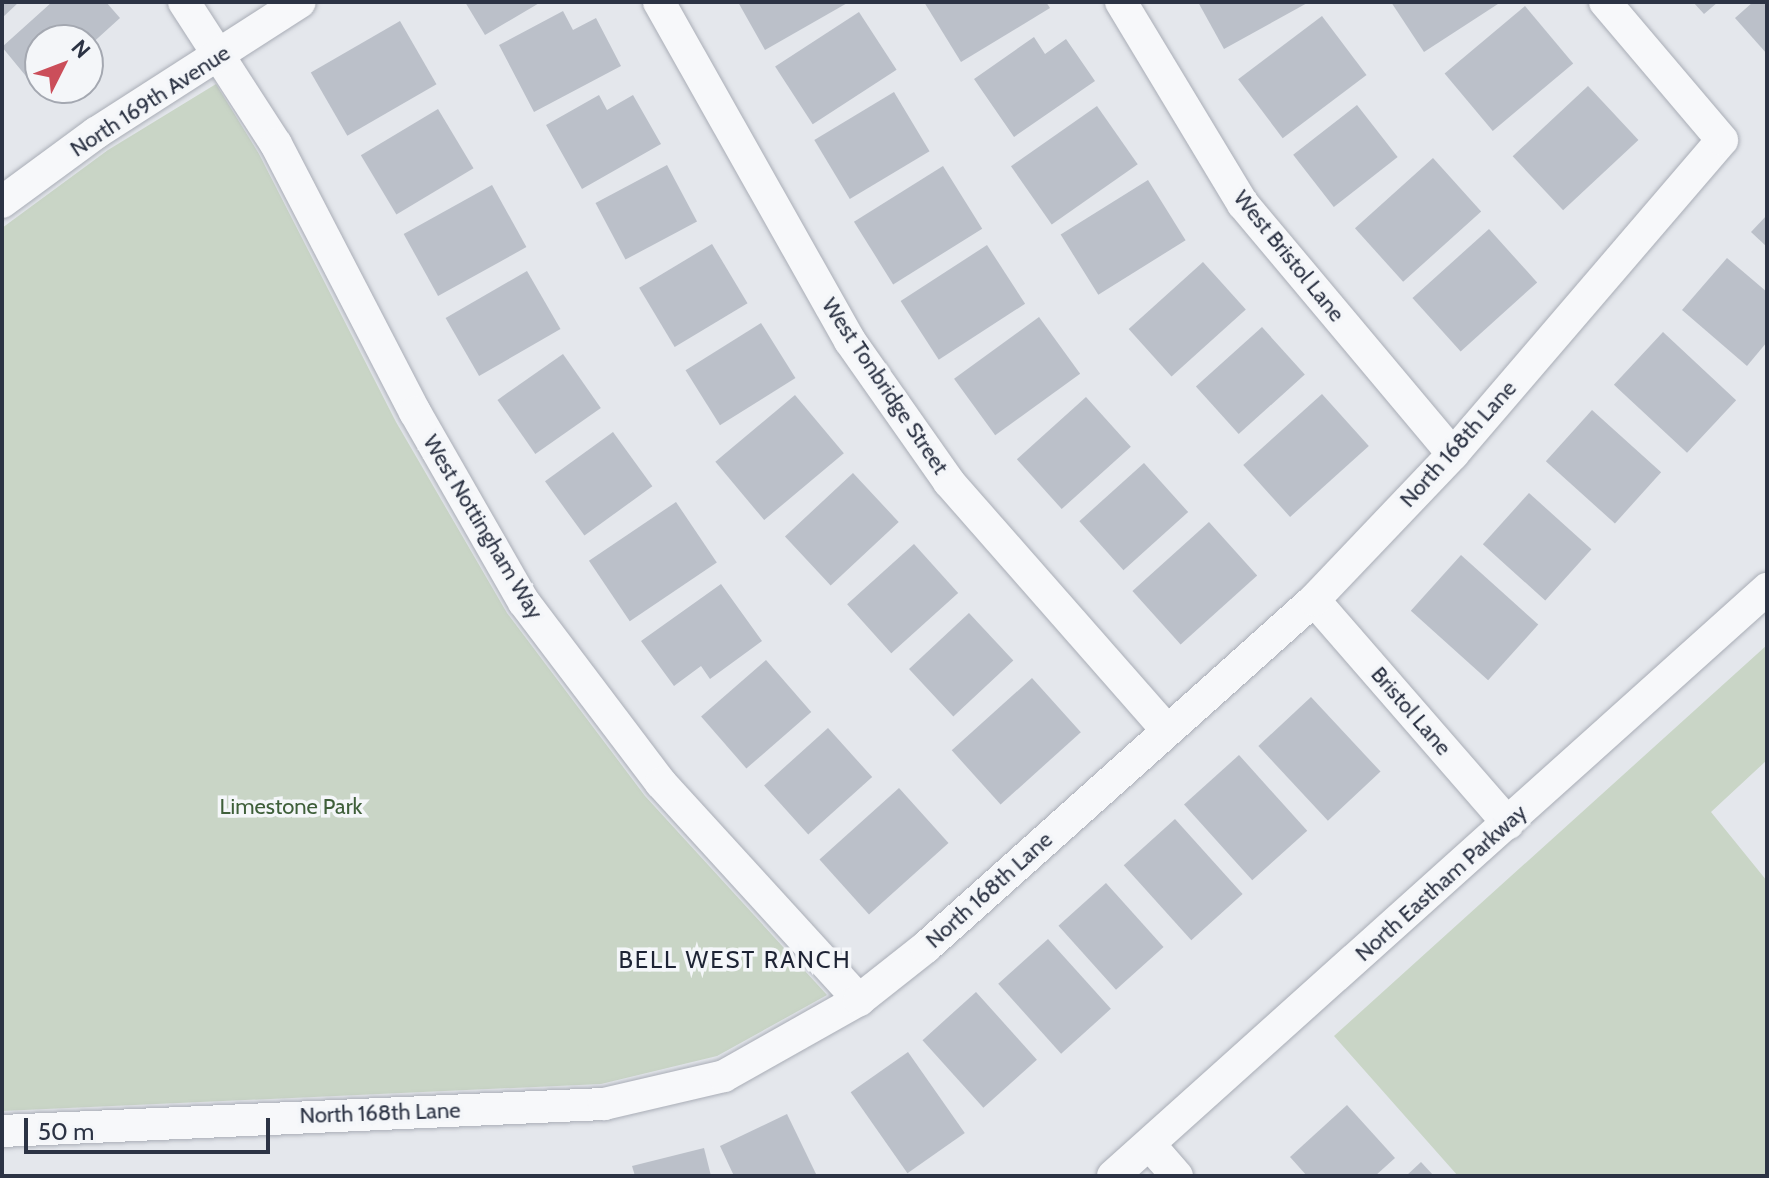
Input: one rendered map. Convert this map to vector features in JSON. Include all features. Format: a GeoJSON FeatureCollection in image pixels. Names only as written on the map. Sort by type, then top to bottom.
{"type":"FeatureCollection","features":[{"type":"Feature","properties":{"kind":"street","name":"West Nottingham Way"},"geometry":{"type":"LineString","coordinates":[[184,2],[223,56],[276,144],[415,412],[524,602],[661,783],[859,1000]]}},
{"type":"Feature","properties":{"kind":"street","name":"North 169th Avenue"},"geometry":{"type":"LineString","coordinates":[[2,202],[96,133],[223,56],[300,2]]}},
{"type":"Feature","properties":{"kind":"street","name":"West Tonbridge Street"},"geometry":{"type":"LineString","coordinates":[[659,2],[850,341],[949,482],[1167,730]]}},
{"type":"Feature","properties":{"kind":"street","name":"West Bristol Lane"},"geometry":{"type":"LineString","coordinates":[[1121,2],[1243,204],[1453,454]]}},
{"type":"Feature","properties":{"kind":"street","name":"North 168th Lane"},"geometry":{"type":"LineString","coordinates":[[2,1131],[604,1104],[724,1076],[859,1000],[926,947],[1314,600],[1453,454],[1722,140],[1605,2]]}},
{"type":"Feature","properties":{"kind":"street","name":"North Eastham Parkway"},"geometry":{"type":"LineString","coordinates":[[1113,1176],[1767,589]]}},
{"type":"Feature","properties":{"kind":"street","name":"Bristol Lane"},"geometry":{"type":"LineString","coordinates":[[1314,600],[1508,823]]}},
{"type":"Feature","properties":{"kind":"street"},"geometry":{"type":"LineString","coordinates":[[1150,1145],[1177,1176]]}},
{"type":"Feature","properties":{"kind":"green space","name":"Limestone Park"},"geometry":{"type":"Polygon","coordinates":[[[216,84],[259,154],[396,422],[507,613],[645,796],[827,995],[717,1056],[601,1084],[2,1111],[2,228],[108,150],[216,84]]]}},
{"type":"Feature","properties":{"kind":"green space"},"geometry":{"type":"Polygon","coordinates":[[[1767,645],[1767,760],[1711,812],[1767,881],[1767,1176],[1458,1176],[1334,1036],[1767,645]]]}},
{"type":"Feature","properties":{"kind":"building"},"geometry":{"type":"Polygon","coordinates":[[[2,2],[19,2],[2,18],[2,2]]]}},
{"type":"Feature","properties":{"kind":"building"},"geometry":{"type":"Polygon","coordinates":[[[52,2],[106,2],[120,18],[104,32],[104,24],[28,24],[52,2]]]}},
{"type":"Feature","properties":{"kind":"building"},"geometry":{"type":"Polygon","coordinates":[[[465,2],[541,2],[485,35],[465,2]]]}},
{"type":"Feature","properties":{"kind":"building"},"geometry":{"type":"Polygon","coordinates":[[[738,2],[849,2],[765,50],[738,2]]]}},
{"type":"Feature","properties":{"kind":"building"},"geometry":{"type":"Polygon","coordinates":[[[924,2],[1046,2],[1050,8],[961,62],[924,2]]]}},
{"type":"Feature","properties":{"kind":"building"},"geometry":{"type":"Polygon","coordinates":[[[1198,2],[1309,2],[1224,49],[1198,2]]]}},
{"type":"Feature","properties":{"kind":"building"},"geometry":{"type":"Polygon","coordinates":[[[1391,2],[1501,2],[1424,52],[1391,2]]]}},
{"type":"Feature","properties":{"kind":"building"},"geometry":{"type":"Polygon","coordinates":[[[1693,2],[1718,2],[1704,14],[1693,2]]]}},
{"type":"Feature","properties":{"kind":"building"},"geometry":{"type":"Polygon","coordinates":[[[1753,2],[1767,2],[1767,54],[1735,18],[1753,2]]]}},
{"type":"Feature","properties":{"kind":"building"},"geometry":{"type":"Polygon","coordinates":[[[1525,6],[1573,63],[1493,131],[1445,73],[1525,6]]]}},
{"type":"Feature","properties":{"kind":"building"},"geometry":{"type":"Polygon","coordinates":[[[563,11],[573,30],[596,18],[621,66],[534,112],[499,45],[563,11]]]}},
{"type":"Feature","properties":{"kind":"building"},"geometry":{"type":"Polygon","coordinates":[[[859,12],[897,70],[813,124],[775,66],[859,12]]]}},
{"type":"Feature","properties":{"kind":"building"},"geometry":{"type":"Polygon","coordinates":[[[1322,16],[1367,75],[1283,138],[1238,79],[1322,16]]]}},
{"type":"Feature","properties":{"kind":"building"},"geometry":{"type":"Polygon","coordinates":[[[400,21],[436,84],[347,136],[311,72],[400,21]]]}},
{"type":"Feature","properties":{"kind":"building"},"geometry":{"type":"Polygon","coordinates":[[[24,27],[24,74],[2,47],[24,27]]]}},
{"type":"Feature","properties":{"kind":"building"},"geometry":{"type":"Polygon","coordinates":[[[1034,37],[1045,54],[1066,39],[1095,81],[1014,137],[974,79],[1034,37]]]}},
{"type":"Feature","properties":{"kind":"building"},"geometry":{"type":"Polygon","coordinates":[[[1588,86],[1638,140],[1563,210],[1513,156],[1588,86]]]}},
{"type":"Feature","properties":{"kind":"building"},"geometry":{"type":"Polygon","coordinates":[[[894,92],[930,151],[850,199],[814,140],[894,92]]]}},
{"type":"Feature","properties":{"kind":"building"},"geometry":{"type":"Polygon","coordinates":[[[599,95],[607,110],[633,95],[661,144],[582,189],[546,125],[599,95]]]}},
{"type":"Feature","properties":{"kind":"building"},"geometry":{"type":"Polygon","coordinates":[[[1357,105],[1398,157],[1334,207],[1293,155],[1357,105]]]}},
{"type":"Feature","properties":{"kind":"building"},"geometry":{"type":"Polygon","coordinates":[[[1097,106],[1138,164],[1052,224],[1011,166],[1097,106]]]}},
{"type":"Feature","properties":{"kind":"building"},"geometry":{"type":"Polygon","coordinates":[[[438,109],[474,168],[396,214],[361,155],[438,109]]]}},
{"type":"Feature","properties":{"kind":"building"},"geometry":{"type":"Polygon","coordinates":[[[1433,158],[1481,212],[1403,282],[1355,228],[1433,158]]]}},
{"type":"Feature","properties":{"kind":"building"},"geometry":{"type":"Polygon","coordinates":[[[667,165],[697,222],[626,260],[595,203],[667,165]]]}},
{"type":"Feature","properties":{"kind":"building"},"geometry":{"type":"Polygon","coordinates":[[[943,166],[982,229],[893,284],[854,222],[943,166]]]}},
{"type":"Feature","properties":{"kind":"building"},"geometry":{"type":"Polygon","coordinates":[[[1148,180],[1186,240],[1098,295],[1061,235],[1148,180]]]}},
{"type":"Feature","properties":{"kind":"building"},"geometry":{"type":"Polygon","coordinates":[[[492,185],[526,247],[438,296],[404,234],[492,185]]]}},
{"type":"Feature","properties":{"kind":"building"},"geometry":{"type":"Polygon","coordinates":[[[1767,215],[1767,247],[1751,232],[1767,215]]]}},
{"type":"Feature","properties":{"kind":"building"},"geometry":{"type":"Polygon","coordinates":[[[1489,229],[1537,283],[1461,351],[1412,298],[1489,229]]]}},
{"type":"Feature","properties":{"kind":"building"},"geometry":{"type":"Polygon","coordinates":[[[712,244],[748,303],[675,347],[639,288],[712,244]]]}},
{"type":"Feature","properties":{"kind":"building"},"geometry":{"type":"Polygon","coordinates":[[[987,245],[1025,304],[939,360],[901,301],[987,245]]]}},
{"type":"Feature","properties":{"kind":"building"},"geometry":{"type":"Polygon","coordinates":[[[1727,258],[1767,292],[1767,342],[1747,366],[1682,310],[1727,258]]]}},
{"type":"Feature","properties":{"kind":"building"},"geometry":{"type":"Polygon","coordinates":[[[1203,262],[1246,310],[1172,376],[1129,329],[1203,262]]]}},
{"type":"Feature","properties":{"kind":"building"},"geometry":{"type":"Polygon","coordinates":[[[527,271],[560,329],[479,376],[446,318],[527,271]]]}},
{"type":"Feature","properties":{"kind":"building"},"geometry":{"type":"Polygon","coordinates":[[[1039,317],[1080,374],[995,435],[954,379],[1039,317]]]}},
{"type":"Feature","properties":{"kind":"building"},"geometry":{"type":"Polygon","coordinates":[[[761,323],[795,378],[720,425],[686,370],[761,323]]]}},
{"type":"Feature","properties":{"kind":"building"},"geometry":{"type":"Polygon","coordinates":[[[1262,327],[1305,375],[1239,434],[1196,387],[1262,327]]]}},
{"type":"Feature","properties":{"kind":"building"},"geometry":{"type":"Polygon","coordinates":[[[1663,332],[1736,400],[1687,453],[1614,385],[1663,332]]]}},
{"type":"Feature","properties":{"kind":"building"},"geometry":{"type":"Polygon","coordinates":[[[563,354],[601,408],[535,454],[497,400],[563,354]]]}},
{"type":"Feature","properties":{"kind":"building"},"geometry":{"type":"Polygon","coordinates":[[[1322,394],[1369,446],[1290,517],[1243,465],[1322,394]]]}},
{"type":"Feature","properties":{"kind":"building"},"geometry":{"type":"Polygon","coordinates":[[[795,395],[844,453],[764,520],[715,462],[795,395]]]}},
{"type":"Feature","properties":{"kind":"building"},"geometry":{"type":"Polygon","coordinates":[[[1086,397],[1131,447],[1062,509],[1017,459],[1086,397]]]}},
{"type":"Feature","properties":{"kind":"building"},"geometry":{"type":"Polygon","coordinates":[[[1592,410],[1661,472],[1615,524],[1546,461],[1592,410]]]}},
{"type":"Feature","properties":{"kind":"building"},"geometry":{"type":"Polygon","coordinates":[[[613,432],[652,486],[584,536],[545,481],[613,432]]]}},
{"type":"Feature","properties":{"kind":"building"},"geometry":{"type":"Polygon","coordinates":[[[1144,463],[1188,512],[1124,570],[1079,521],[1144,463]]]}},
{"type":"Feature","properties":{"kind":"building"},"geometry":{"type":"Polygon","coordinates":[[[853,473],[899,522],[831,585],[785,536],[853,473]]]}},
{"type":"Feature","properties":{"kind":"building"},"geometry":{"type":"Polygon","coordinates":[[[1529,493],[1591,549],[1545,600],[1483,544],[1529,493]]]}},
{"type":"Feature","properties":{"kind":"building"},"geometry":{"type":"Polygon","coordinates":[[[676,502],[717,563],[630,621],[589,561],[676,502]]]}},
{"type":"Feature","properties":{"kind":"building"},"geometry":{"type":"Polygon","coordinates":[[[1209,522],[1257,576],[1181,644],[1132,591],[1209,522]]]}},
{"type":"Feature","properties":{"kind":"building"},"geometry":{"type":"Polygon","coordinates":[[[914,544],[958,593],[891,653],[847,604],[914,544]]]}},
{"type":"Feature","properties":{"kind":"building"},"geometry":{"type":"Polygon","coordinates":[[[1461,555],[1538,625],[1488,680],[1411,611],[1461,555]]]}},
{"type":"Feature","properties":{"kind":"building"},"geometry":{"type":"Polygon","coordinates":[[[721,584],[762,641],[710,679],[701,666],[674,686],[641,641],[721,584]]]}},
{"type":"Feature","properties":{"kind":"building"},"geometry":{"type":"Polygon","coordinates":[[[969,613],[1013,661],[953,716],[909,669],[969,613]]]}},
{"type":"Feature","properties":{"kind":"building"},"geometry":{"type":"Polygon","coordinates":[[[766,660],[811,712],[746,768],[701,716],[766,660]]]}},
{"type":"Feature","properties":{"kind":"building"},"geometry":{"type":"Polygon","coordinates":[[[1032,678],[1081,732],[1001,805],[952,750],[1032,678]]]}},
{"type":"Feature","properties":{"kind":"building"},"geometry":{"type":"Polygon","coordinates":[[[1311,697],[1381,772],[1328,821],[1258,746],[1311,697]]]}},
{"type":"Feature","properties":{"kind":"building"},"geometry":{"type":"Polygon","coordinates":[[[828,728],[872,777],[808,835],[764,786],[828,728]]]}},
{"type":"Feature","properties":{"kind":"building"},"geometry":{"type":"Polygon","coordinates":[[[1239,755],[1307,831],[1252,880],[1184,805],[1239,755]]]}},
{"type":"Feature","properties":{"kind":"building"},"geometry":{"type":"Polygon","coordinates":[[[899,788],[949,843],[869,915],[819,860],[899,788]]]}},
{"type":"Feature","properties":{"kind":"building"},"geometry":{"type":"Polygon","coordinates":[[[1175,819],[1243,894],[1191,940],[1124,865],[1175,819]]]}},
{"type":"Feature","properties":{"kind":"building"},"geometry":{"type":"Polygon","coordinates":[[[1106,883],[1164,947],[1116,990],[1058,926],[1106,883]]]}},
{"type":"Feature","properties":{"kind":"building"},"geometry":{"type":"Polygon","coordinates":[[[1048,939],[1111,1009],[1061,1054],[998,984],[1048,939]]]}},
{"type":"Feature","properties":{"kind":"building"},"geometry":{"type":"Polygon","coordinates":[[[976,992],[1037,1060],[983,1108],[922,1040],[976,992]]]}},
{"type":"Feature","properties":{"kind":"building"},"geometry":{"type":"Polygon","coordinates":[[[908,1052],[965,1133],[907,1173],[851,1092],[908,1052]]]}},
{"type":"Feature","properties":{"kind":"building"},"geometry":{"type":"Polygon","coordinates":[[[1347,1105],[1395,1158],[1375,1176],[1307,1176],[1290,1157],[1347,1105]]]}},
{"type":"Feature","properties":{"kind":"building"},"geometry":{"type":"Polygon","coordinates":[[[787,1114],[817,1176],[734,1176],[720,1146],[787,1114]]]}},
{"type":"Feature","properties":{"kind":"building"},"geometry":{"type":"Polygon","coordinates":[[[704,1148],[711,1176],[635,1176],[632,1166],[704,1148]]]}},
{"type":"Feature","properties":{"kind":"building"},"geometry":{"type":"Polygon","coordinates":[[[1421,1162],[1434,1176],[1406,1176],[1421,1162]]]}},
{"type":"Feature","properties":{"kind":"district","name":"BELL WEST RANCH"},"geometry":{"type":"Point","coordinates":[735,960]}}]}
